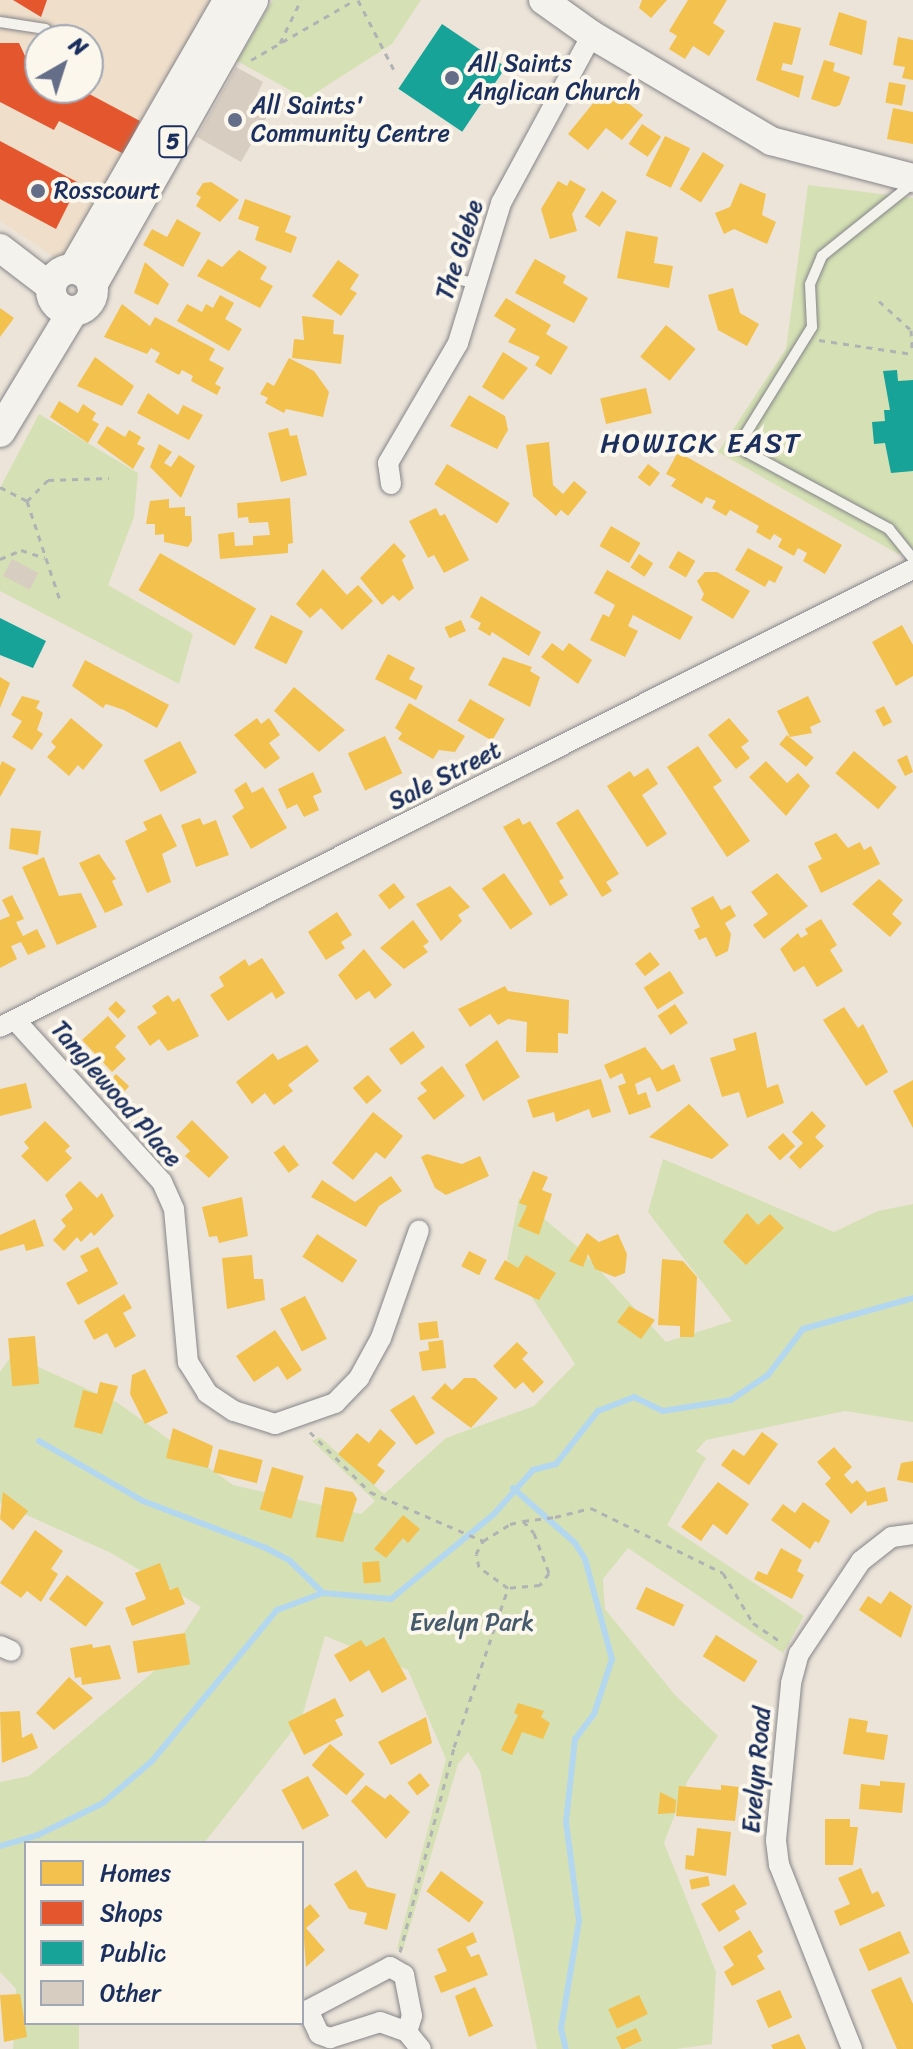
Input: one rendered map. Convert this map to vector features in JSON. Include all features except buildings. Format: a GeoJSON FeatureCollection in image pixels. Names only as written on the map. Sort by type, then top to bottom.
{"type":"FeatureCollection","features":[{"type":"Feature","properties":{"kind":"main road","name":"5"},"geometry":{"type":"LineString","coordinates":[[0,432],[34,371],[39,345],[68,288],[229,0]]}},
{"type":"Feature","properties":{"kind":"main road","name":"5"},"geometry":{"type":"LineString","coordinates":[[68,288],[253,0]]}},
{"type":"Feature","properties":{"kind":"street"},"geometry":{"type":"LineString","coordinates":[[543,0],[592,35],[771,141],[913,181]]}},
{"type":"Feature","properties":{"kind":"street","name":"The Glebe"},"geometry":{"type":"LineString","coordinates":[[391,484],[388,463],[458,343],[501,203],[592,35]]}},
{"type":"Feature","properties":{"kind":"street"},"geometry":{"type":"LineString","coordinates":[[2,250],[68,288]]}},
{"type":"Feature","properties":{"kind":"street","name":"Sale Street"},"geometry":{"type":"LineString","coordinates":[[8,1024],[913,569]]}},
{"type":"Feature","properties":{"kind":"street","name":"Tanglewood Place"},"geometry":{"type":"LineString","coordinates":[[8,1024],[162,1182],[174,1209],[188,1362],[207,1393],[234,1411],[275,1424],[298,1419],[335,1403],[359,1378],[381,1338],[419,1230]]}},
{"type":"Feature","properties":{"kind":"street","name":"Evelyn Road"},"geometry":{"type":"LineString","coordinates":[[852,2049],[779,1865],[776,1840],[785,1746],[799,1654],[861,1561],[892,1537],[913,1534]]}},
{"type":"Feature","properties":{"kind":"street"},"geometry":{"type":"LineString","coordinates":[[407,2032],[411,2001],[404,1975],[390,1967],[308,2010],[319,2034],[330,2038],[371,2023],[407,2032],[421,2049]]}},
{"type":"Feature","properties":{"kind":"lane"},"geometry":{"type":"LineString","coordinates":[[0,22],[24,26]]}},
{"type":"Feature","properties":{"kind":"lane"},"geometry":{"type":"LineString","coordinates":[[913,181],[822,256],[810,284],[812,327],[740,443],[745,451],[889,529],[913,559]]}},
{"type":"Feature","properties":{"kind":"lane"},"geometry":{"type":"LineString","coordinates":[[451,277],[476,284]]}},
{"type":"Feature","properties":{"kind":"path"},"geometry":{"type":"LineString","coordinates":[[280,43],[301,0]]}},
{"type":"Feature","properties":{"kind":"path"},"geometry":{"type":"LineString","coordinates":[[251,60],[356,0],[394,70]]}},
{"type":"Feature","properties":{"kind":"path"},"geometry":{"type":"LineString","coordinates":[[819,340],[913,350],[911,330],[879,301]]}},
{"type":"Feature","properties":{"kind":"path"},"geometry":{"type":"LineString","coordinates":[[27,501],[48,480],[109,478]]}},
{"type":"Feature","properties":{"kind":"path"},"geometry":{"type":"LineString","coordinates":[[0,487],[27,501],[61,603]]}},
{"type":"Feature","properties":{"kind":"path"},"geometry":{"type":"LineString","coordinates":[[0,559],[21,550],[47,558]]}},
{"type":"Feature","properties":{"kind":"path"},"geometry":{"type":"LineString","coordinates":[[298,1419],[370,1492],[483,1541]]}},
{"type":"Feature","properties":{"kind":"path"},"geometry":{"type":"LineString","coordinates":[[523,1521],[534,1533],[549,1573],[540,1585],[508,1588],[479,1567],[476,1554],[483,1541],[523,1521],[591,1508],[708,1563],[733,1583],[753,1623],[799,1654]]}},
{"type":"Feature","properties":{"kind":"path"},"geometry":{"type":"LineString","coordinates":[[395,1971],[454,1747],[508,1588]]}},
{"type":"Feature","properties":{"kind":"shaded area"},"geometry":{"type":"Polygon","coordinates":[[[0,0],[216,0],[68,266],[0,221],[0,0]]]}},
{"type":"Feature","properties":{"kind":"green space"},"geometry":{"type":"Polygon","coordinates":[[[273,0],[421,0],[392,44],[306,99],[237,61],[273,0]]]}},
{"type":"Feature","properties":{"kind":"green space"},"geometry":{"type":"Polygon","coordinates":[[[808,185],[913,198],[913,548],[898,554],[718,452],[786,349],[808,185]]]}},
{"type":"Feature","properties":{"kind":"green space"},"geometry":{"type":"Polygon","coordinates":[[[39,414],[138,473],[134,517],[108,585],[193,634],[179,684],[0,591],[0,488],[39,414]]]}},
{"type":"Feature","properties":{"kind":"green space","name":"Evelyn Park"},"geometry":{"type":"Polygon","coordinates":[[[663,1159],[834,1232],[878,1211],[913,1204],[913,1422],[845,1411],[706,1440],[696,1451],[706,1458],[667,1525],[804,1616],[783,1653],[628,1548],[603,1579],[605,1609],[675,1695],[718,1736],[688,1780],[664,1843],[716,1972],[712,2044],[676,2049],[537,2049],[480,1771],[468,1752],[458,1764],[403,1950],[397,1949],[446,1759],[408,1670],[325,1636],[301,1720],[206,1841],[24,1841],[24,2025],[79,2025],[79,2049],[13,2049],[16,1989],[0,1972],[0,1782],[29,1776],[164,1663],[201,1607],[111,1553],[0,1503],[0,1372],[12,1355],[118,1403],[233,1485],[361,1514],[375,1501],[312,1441],[320,1437],[384,1494],[446,1438],[534,1406],[575,1364],[507,1259],[519,1198],[578,1247],[666,1342],[732,1321],[648,1212],[663,1159]]]}},
{"type":"Feature","properties":{"kind":"waterway"},"geometry":{"type":"LineString","coordinates":[[0,1846],[38,1835],[103,1803],[152,1761],[277,1610],[323,1593],[391,1599],[494,1514],[533,1470],[556,1464],[598,1411],[634,1397],[663,1411],[731,1400],[768,1375],[803,1329],[913,1298]]}},
{"type":"Feature","properties":{"kind":"waterway"},"geometry":{"type":"LineString","coordinates":[[39,1441],[143,1501],[266,1548],[290,1561],[323,1593]]}},
{"type":"Feature","properties":{"kind":"waterway"},"geometry":{"type":"LineString","coordinates":[[513,1488],[575,1543],[585,1559],[612,1659],[594,1714],[575,1739],[566,1822],[579,1921],[561,2028],[566,2049]]}},
{"type":"Feature","properties":{"kind":"place","name":"All Saints Anglican Church"},"geometry":{"type":"Point","coordinates":[452,78]}},
{"type":"Feature","properties":{"kind":"place","name":"All Saints' Community Centre"},"geometry":{"type":"Point","coordinates":[235,120]}},
{"type":"Feature","properties":{"kind":"place","name":"Rosscourt"},"geometry":{"type":"Point","coordinates":[38,191]}},
{"type":"Feature","properties":{"kind":"district","name":"HOWICK EAST"},"geometry":{"type":"Point","coordinates":[701,443]}}]}
